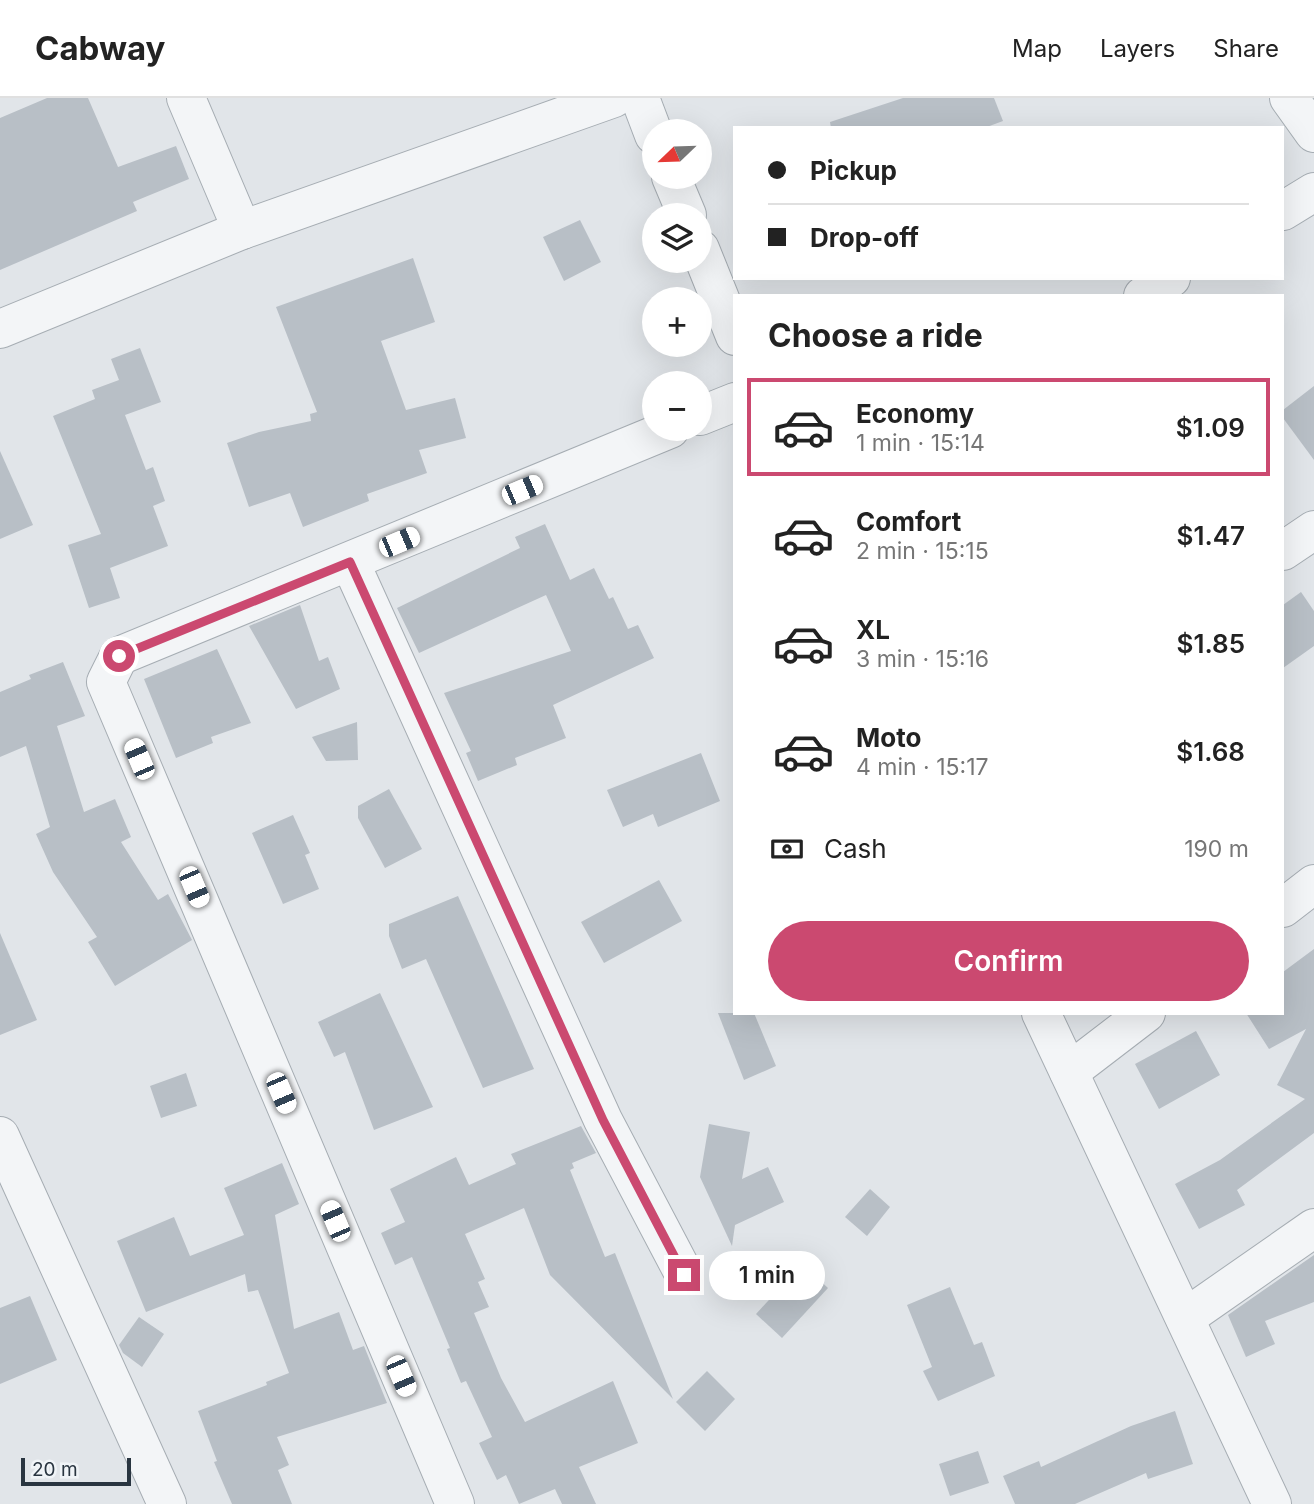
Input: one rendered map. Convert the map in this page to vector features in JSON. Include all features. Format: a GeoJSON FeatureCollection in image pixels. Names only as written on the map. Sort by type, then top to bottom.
{"type":"FeatureCollection","features":[{"type":"Feature","properties":{"kind":"street"},"geometry":{"type":"LineString","coordinates":[[186,98],[242,230]]}},
{"type":"Feature","properties":{"kind":"street"},"geometry":{"type":"LineString","coordinates":[[0,329],[242,230],[614,98]]}},
{"type":"Feature","properties":{"kind":"street"},"geometry":{"type":"LineString","coordinates":[[640,98],[648,119]]}},
{"type":"Feature","properties":{"kind":"street"},"geometry":{"type":"LineString","coordinates":[[1289,98],[1314,133]]}},
{"type":"Feature","properties":{"kind":"street"},"geometry":{"type":"LineString","coordinates":[[1284,210],[1314,192]]}},
{"type":"Feature","properties":{"kind":"street"},"geometry":{"type":"LineString","coordinates":[[710,273],[733,331]]}},
{"type":"Feature","properties":{"kind":"street"},"geometry":{"type":"LineString","coordinates":[[1146,294],[1168,280]]}},
{"type":"Feature","properties":{"kind":"street"},"geometry":{"type":"LineString","coordinates":[[712,411],[733,403]]}},
{"type":"Feature","properties":{"kind":"street"},"geometry":{"type":"LineString","coordinates":[[455,1504],[106,682],[119,656],[642,441]]}},
{"type":"Feature","properties":{"kind":"street"},"geometry":{"type":"LineString","coordinates":[[1284,550],[1314,530]]}},
{"type":"Feature","properties":{"kind":"street"},"geometry":{"type":"LineString","coordinates":[[350,562],[603,1120],[684,1275]]}},
{"type":"Feature","properties":{"kind":"street"},"geometry":{"type":"LineString","coordinates":[[1284,907],[1314,884]]}},
{"type":"Feature","properties":{"kind":"street"},"geometry":{"type":"LineString","coordinates":[[1042,1015],[1272,1504]]}},
{"type":"Feature","properties":{"kind":"street"},"geometry":{"type":"LineString","coordinates":[[1069,1072],[1143,1015]]}},
{"type":"Feature","properties":{"kind":"street"},"geometry":{"type":"LineString","coordinates":[[0,1136],[167,1504]]}},
{"type":"Feature","properties":{"kind":"street"},"geometry":{"type":"LineString","coordinates":[[1185,1318],[1314,1228]]}},
{"type":"Feature","properties":{"kind":"building"},"geometry":{"type":"Polygon","coordinates":[[[47,98],[88,98],[118,167],[176,146],[189,179],[133,202],[137,211],[0,270],[0,118],[47,98]]]}},
{"type":"Feature","properties":{"kind":"building"},"geometry":{"type":"Polygon","coordinates":[[[903,98],[994,98],[1003,121],[989,126],[831,126],[830,122],[903,98]]]}},
{"type":"Feature","properties":{"kind":"building"},"geometry":{"type":"Polygon","coordinates":[[[580,220],[601,262],[564,281],[543,237],[580,220]]]}},
{"type":"Feature","properties":{"kind":"building"},"geometry":{"type":"Polygon","coordinates":[[[413,258],[435,322],[381,341],[406,410],[455,398],[466,438],[419,450],[427,473],[367,494],[369,501],[303,527],[290,493],[249,507],[227,443],[259,432],[311,421],[310,414],[317,412],[276,307],[413,258]]]}},
{"type":"Feature","properties":{"kind":"building"},"geometry":{"type":"Polygon","coordinates":[[[140,348],[161,402],[125,415],[146,470],[153,467],[165,501],[153,506],[168,546],[110,568],[120,598],[89,608],[68,545],[101,534],[53,416],[95,399],[92,390],[119,380],[111,359],[140,348]]]}},
{"type":"Feature","properties":{"kind":"building"},"geometry":{"type":"Polygon","coordinates":[[[1314,386],[1314,460],[1284,419],[1284,409],[1314,386]]]}},
{"type":"Feature","properties":{"kind":"building"},"geometry":{"type":"Polygon","coordinates":[[[0,451],[33,525],[0,539],[0,451]]]}},
{"type":"Feature","properties":{"kind":"building"},"geometry":{"type":"Polygon","coordinates":[[[545,524],[570,580],[594,568],[609,599],[613,597],[628,629],[638,625],[654,658],[553,705],[566,738],[515,758],[517,765],[478,781],[466,753],[471,751],[444,693],[571,651],[546,595],[419,653],[397,608],[520,548],[515,537],[545,524]]]}},
{"type":"Feature","properties":{"kind":"building"},"geometry":{"type":"Polygon","coordinates":[[[1301,592],[1314,611],[1314,646],[1284,667],[1284,604],[1301,592]]]}},
{"type":"Feature","properties":{"kind":"building"},"geometry":{"type":"Polygon","coordinates":[[[300,605],[319,661],[328,657],[340,689],[296,709],[249,626],[300,605]]]}},
{"type":"Feature","properties":{"kind":"building"},"geometry":{"type":"Polygon","coordinates":[[[217,649],[251,723],[211,737],[213,743],[176,758],[144,679],[217,649]]]}},
{"type":"Feature","properties":{"kind":"building"},"geometry":{"type":"Polygon","coordinates":[[[63,662],[85,716],[57,726],[84,812],[115,799],[131,837],[121,842],[158,900],[168,894],[192,940],[115,986],[88,942],[97,937],[53,872],[36,834],[50,827],[26,746],[0,757],[0,692],[31,679],[29,675],[63,662]]]}},
{"type":"Feature","properties":{"kind":"building"},"geometry":{"type":"Polygon","coordinates":[[[357,722],[358,760],[326,761],[312,737],[357,722]]]}},
{"type":"Feature","properties":{"kind":"building"},"geometry":{"type":"Polygon","coordinates":[[[701,753],[720,801],[658,827],[653,814],[623,827],[607,790],[701,753]]]}},
{"type":"Feature","properties":{"kind":"building"},"geometry":{"type":"Polygon","coordinates":[[[389,789],[422,849],[385,868],[358,818],[358,806],[389,789]]]}},
{"type":"Feature","properties":{"kind":"building"},"geometry":{"type":"Polygon","coordinates":[[[293,815],[310,853],[305,855],[319,889],[283,904],[252,833],[293,815]]]}},
{"type":"Feature","properties":{"kind":"building"},"geometry":{"type":"Polygon","coordinates":[[[659,880],[682,921],[604,963],[581,922],[659,880]]]}},
{"type":"Feature","properties":{"kind":"building"},"geometry":{"type":"Polygon","coordinates":[[[458,896],[534,1069],[483,1088],[426,959],[402,969],[389,936],[389,924],[458,896]]]}},
{"type":"Feature","properties":{"kind":"building"},"geometry":{"type":"Polygon","coordinates":[[[0,933],[37,1020],[0,1035],[0,933]]]}},
{"type":"Feature","properties":{"kind":"building"},"geometry":{"type":"Polygon","coordinates":[[[1314,949],[1314,1133],[1237,1190],[1245,1205],[1199,1229],[1175,1184],[1220,1160],[1305,1099],[1277,1085],[1306,1029],[1269,1049],[1247,1015],[1284,1015],[1284,971],[1314,949]]]}},
{"type":"Feature","properties":{"kind":"building"},"geometry":{"type":"Polygon","coordinates":[[[380,993],[433,1107],[374,1130],[345,1052],[334,1057],[318,1022],[380,993]]]}},
{"type":"Feature","properties":{"kind":"building"},"geometry":{"type":"Polygon","coordinates":[[[718,1013],[755,1015],[776,1066],[744,1080],[718,1013]]]}},
{"type":"Feature","properties":{"kind":"building"},"geometry":{"type":"Polygon","coordinates":[[[1196,1031],[1220,1075],[1159,1109],[1135,1064],[1196,1031]]]}},
{"type":"Feature","properties":{"kind":"building"},"geometry":{"type":"Polygon","coordinates":[[[186,1073],[197,1106],[161,1118],[150,1086],[186,1073]]]}},
{"type":"Feature","properties":{"kind":"building"},"geometry":{"type":"Polygon","coordinates":[[[709,1124],[750,1132],[742,1179],[768,1167],[784,1202],[735,1225],[732,1246],[700,1177],[709,1124]]]}},
{"type":"Feature","properties":{"kind":"building"},"geometry":{"type":"Polygon","coordinates":[[[581,1126],[596,1153],[572,1163],[574,1168],[570,1170],[605,1257],[615,1253],[673,1399],[550,1275],[524,1208],[465,1234],[485,1279],[478,1282],[489,1307],[474,1313],[501,1378],[525,1422],[613,1381],[638,1443],[579,1467],[596,1504],[562,1504],[555,1489],[519,1504],[506,1475],[497,1480],[479,1443],[492,1437],[466,1381],[461,1383],[447,1349],[450,1348],[412,1257],[395,1265],[381,1233],[405,1222],[390,1189],[456,1157],[469,1185],[516,1164],[511,1154],[581,1126]]]}},
{"type":"Feature","properties":{"kind":"building"},"geometry":{"type":"Polygon","coordinates":[[[282,1163],[299,1204],[275,1215],[294,1329],[339,1312],[353,1350],[364,1346],[387,1403],[277,1437],[289,1465],[278,1470],[292,1504],[232,1504],[214,1462],[217,1461],[198,1411],[267,1385],[266,1382],[289,1373],[258,1290],[248,1292],[245,1274],[146,1312],[117,1241],[174,1217],[190,1256],[244,1235],[224,1188],[282,1163]]]}},
{"type":"Feature","properties":{"kind":"building"},"geometry":{"type":"Polygon","coordinates":[[[870,1189],[890,1207],[867,1236],[845,1217],[870,1189]]]}},
{"type":"Feature","properties":{"kind":"building"},"geometry":{"type":"Polygon","coordinates":[[[1314,1255],[1314,1302],[1265,1321],[1275,1344],[1246,1357],[1228,1315],[1314,1255]]]}},
{"type":"Feature","properties":{"kind":"building"},"geometry":{"type":"Polygon","coordinates":[[[802,1264],[828,1288],[782,1338],[756,1314],[802,1264]]]}},
{"type":"Feature","properties":{"kind":"building"},"geometry":{"type":"Polygon","coordinates":[[[950,1287],[974,1345],[982,1342],[995,1376],[938,1401],[923,1371],[932,1367],[907,1305],[950,1287]]]}},
{"type":"Feature","properties":{"kind":"building"},"geometry":{"type":"Polygon","coordinates":[[[30,1296],[57,1360],[0,1384],[0,1308],[30,1296]]]}},
{"type":"Feature","properties":{"kind":"building"},"geometry":{"type":"Polygon","coordinates":[[[139,1317],[164,1334],[142,1367],[123,1353],[119,1345],[139,1317]]]}},
{"type":"Feature","properties":{"kind":"building"},"geometry":{"type":"Polygon","coordinates":[[[707,1371],[735,1399],[705,1431],[676,1402],[707,1371]]]}},
{"type":"Feature","properties":{"kind":"building"},"geometry":{"type":"Polygon","coordinates":[[[1175,1411],[1193,1464],[1148,1479],[1146,1473],[1075,1504],[1015,1504],[1003,1476],[1039,1461],[1041,1467],[1131,1426],[1175,1411]]]}},
{"type":"Feature","properties":{"kind":"building"},"geometry":{"type":"Polygon","coordinates":[[[978,1451],[989,1483],[950,1496],[939,1464],[978,1451]]]}},
{"type":"Feature","properties":{"kind":"route"},"geometry":{"type":"LineString","coordinates":[[119,656],[350,562],[603,1120],[684,1275]]}}]}
